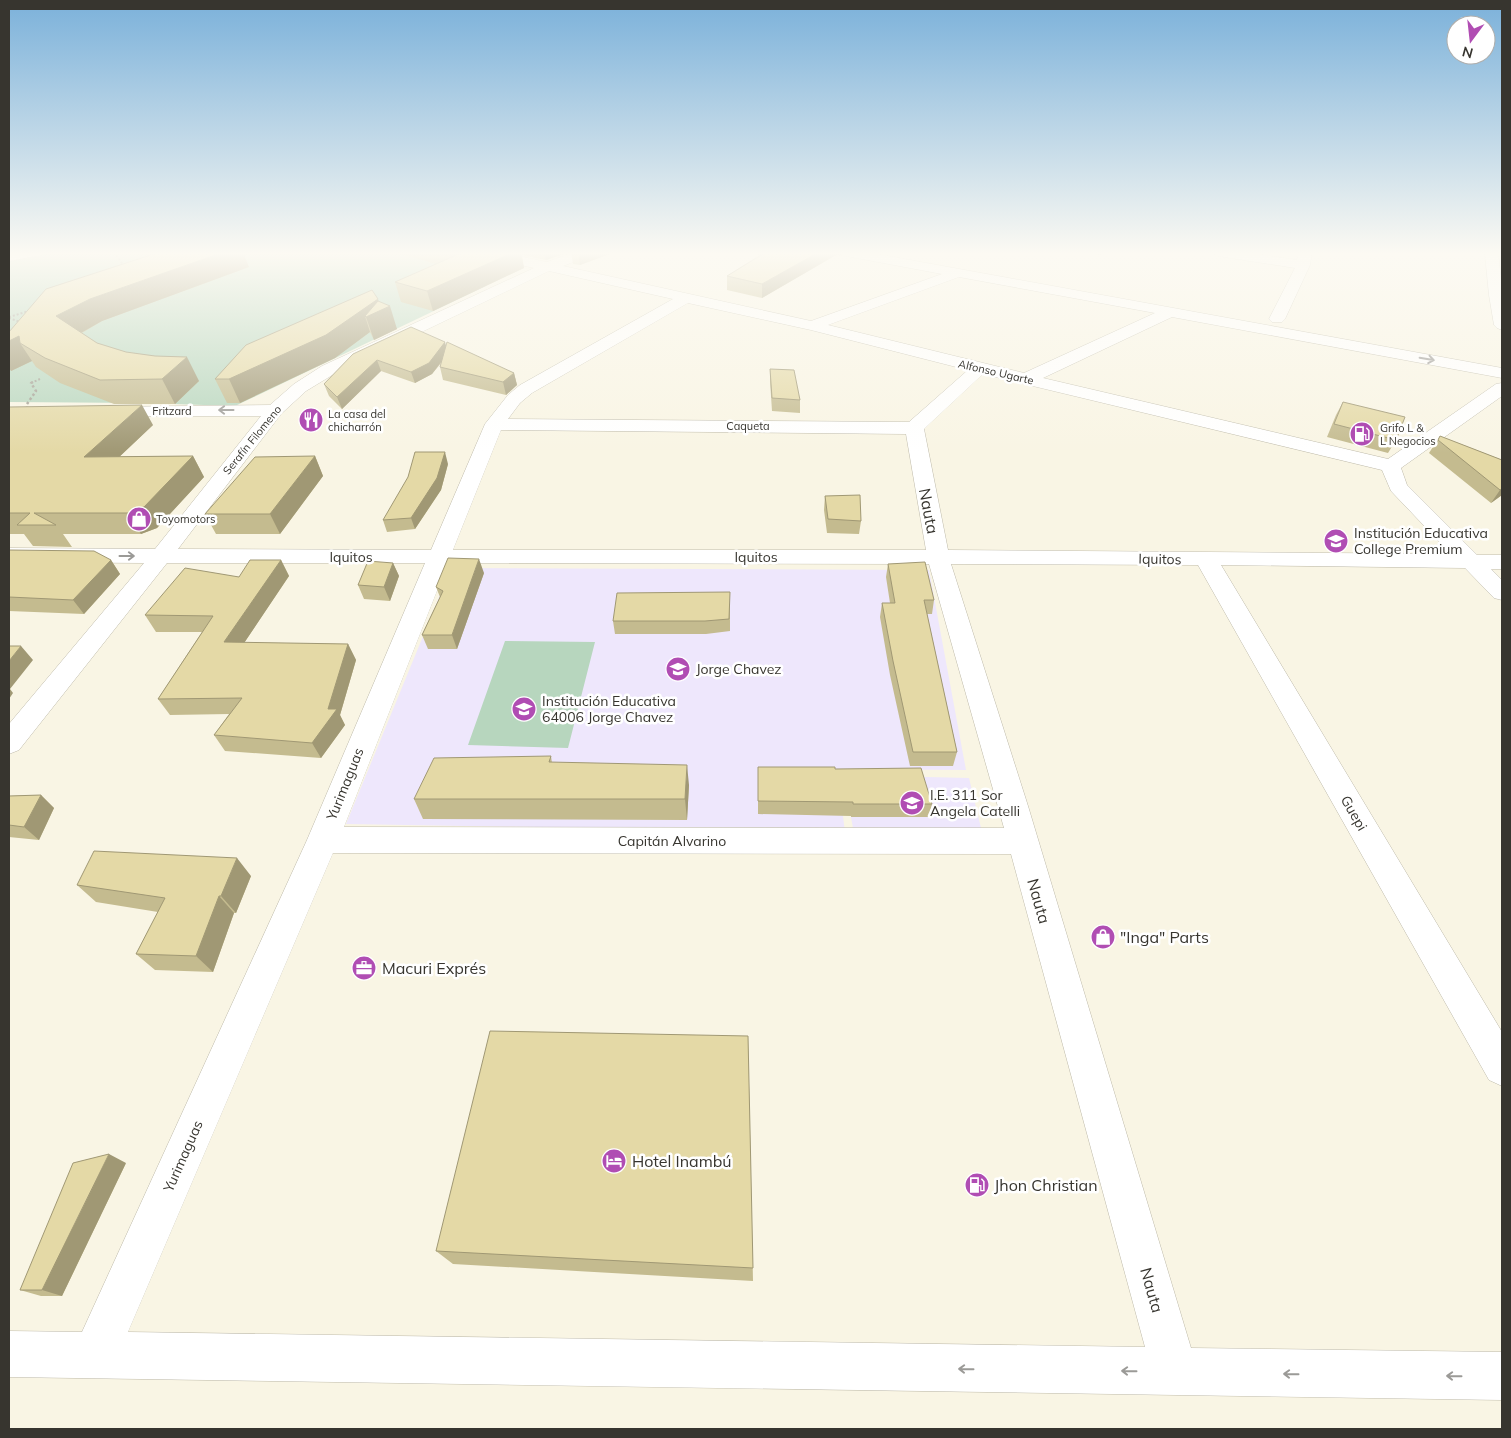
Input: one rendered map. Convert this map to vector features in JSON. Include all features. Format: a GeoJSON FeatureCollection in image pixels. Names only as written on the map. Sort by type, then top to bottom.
{"type":"FeatureCollection","features":[{"type":"Feature","properties":{"kind":"street","name":"Serafín Filomeno"},"geometry":{"type":"LineString","coordinates":[[9,743],[275,410],[306,382],[437,319]]}},
{"type":"Feature","properties":{"kind":"street","name":"Yurimaguas"},"geometry":{"type":"LineString","coordinates":[[95,1355],[322,840],[494,424],[514,399],[526,389],[648,319]]}},
{"type":"Feature","properties":{"kind":"street","name":"Alfonso Ugarte"},"geometry":{"type":"LineString","coordinates":[[782,319],[1391,466]]}},
{"type":"Feature","properties":{"kind":"street"},"geometry":{"type":"LineString","coordinates":[[812,326],[831,319]]}},
{"type":"Feature","properties":{"kind":"street"},"geometry":{"type":"LineString","coordinates":[[1026,379],[1153,319]]}},
{"type":"Feature","properties":{"kind":"street"},"geometry":{"type":"LineString","coordinates":[[1207,319],[1502,373]]}},
{"type":"Feature","properties":{"kind":"street"},"geometry":{"type":"LineString","coordinates":[[1278,319],[1502,360]]}},
{"type":"Feature","properties":{"kind":"street"},"geometry":{"type":"LineString","coordinates":[[914,428],[980,368]]}},
{"type":"Feature","properties":{"kind":"street"},"geometry":{"type":"LineString","coordinates":[[1502,388],[1391,466],[1398,487],[1502,593]]}},
{"type":"Feature","properties":{"kind":"street","name":"Fritzard"},"geometry":{"type":"LineString","coordinates":[[87,411],[275,410]]}},
{"type":"Feature","properties":{"kind":"street","name":"Caqueta"},"geometry":{"type":"LineString","coordinates":[[494,424],[914,428]]}},
{"type":"Feature","properties":{"kind":"street","name":"Nauta"},"geometry":{"type":"LineString","coordinates":[[914,428],[938,557],[1175,1372]]}},
{"type":"Feature","properties":{"kind":"street","name":"Iquitos"},"geometry":{"type":"LineString","coordinates":[[9,555],[438,558],[938,557],[1502,562]]}},
{"type":"Feature","properties":{"kind":"street","name":"Guepi"},"geometry":{"type":"LineString","coordinates":[[1206,559],[1502,1067]]}},
{"type":"Feature","properties":{"kind":"street","name":"Capitán Alvarino"},"geometry":{"type":"LineString","coordinates":[[322,840],[1022,842]]}},
{"type":"Feature","properties":{"kind":"street"},"geometry":{"type":"LineString","coordinates":[[9,1354],[1502,1376]]}},
{"type":"Feature","properties":{"kind":"path"},"geometry":{"type":"LineString","coordinates":[[12,319],[21,322],[25,326]]}},
{"type":"Feature","properties":{"kind":"path"},"geometry":{"type":"LineString","coordinates":[[28,412],[27,404],[36,391],[31,383],[40,379]]}},
{"type":"Feature","properties":{"kind":"shaded area","name":"Jorge Chavez"},"geometry":{"type":"Polygon","coordinates":[[[451,568],[929,570],[966,770],[837,769],[845,832],[346,824],[451,568]]]}},
{"type":"Feature","properties":{"kind":"shaded area","name":"I.E. 311 Sor Angela Catelli"},"geometry":{"type":"Polygon","coordinates":[[[843,775],[969,778],[982,832],[853,828],[843,775]]]}},
{"type":"Feature","properties":{"kind":"green space"},"geometry":{"type":"Polygon","coordinates":[[[9,319],[417,319],[235,406],[9,402],[9,319]]]}},
{"type":"Feature","properties":{"kind":"green space"},"geometry":{"type":"Polygon","coordinates":[[[505,641],[595,642],[568,748],[468,745],[505,641]]]}},
{"type":"Feature","properties":{"kind":"building"},"geometry":{"type":"Polygon","coordinates":[[[20,319],[61,319],[97,343],[126,352],[155,356],[187,357],[162,379],[100,380],[45,358],[20,343],[19,336],[9,341],[9,332],[20,319]]]}},
{"type":"Feature","properties":{"kind":"building"},"geometry":{"type":"Polygon","coordinates":[[[305,319],[349,319],[326,335],[229,379],[215,379],[246,345],[305,319]]]}},
{"type":"Feature","properties":{"kind":"building"},"geometry":{"type":"Polygon","coordinates":[[[411,327],[445,342],[429,363],[411,372],[377,360],[337,397],[324,384],[353,354],[411,327]]]}},
{"type":"Feature","properties":{"kind":"building"},"geometry":{"type":"Polygon","coordinates":[[[447,342],[514,373],[503,382],[440,367],[447,342]]]}},
{"type":"Feature","properties":{"kind":"building"},"geometry":{"type":"Polygon","coordinates":[[[770,369],[794,370],[800,400],[772,398],[770,369]]]}},
{"type":"Feature","properties":{"kind":"building"},"geometry":{"type":"Polygon","coordinates":[[[1343,402],[1405,417],[1396,440],[1334,424],[1343,402]]]}},
{"type":"Feature","properties":{"kind":"building"},"geometry":{"type":"Polygon","coordinates":[[[142,405],[84,457],[193,456],[144,507],[128,513],[34,513],[56,525],[17,525],[30,513],[9,513],[9,407],[142,405]]]}},
{"type":"Feature","properties":{"kind":"building"},"geometry":{"type":"Polygon","coordinates":[[[1440,436],[1502,460],[1502,489],[1500,490],[1438,440],[1440,436]]]}},
{"type":"Feature","properties":{"kind":"building"},"geometry":{"type":"Polygon","coordinates":[[[415,452],[445,452],[437,478],[411,518],[383,520],[408,477],[415,452]]]}},
{"type":"Feature","properties":{"kind":"building"},"geometry":{"type":"Polygon","coordinates":[[[315,456],[270,514],[205,514],[255,457],[315,456]]]}},
{"type":"Feature","properties":{"kind":"building"},"geometry":{"type":"Polygon","coordinates":[[[860,495],[861,521],[828,519],[825,496],[860,495]]]}},
{"type":"Feature","properties":{"kind":"building"},"geometry":{"type":"Polygon","coordinates":[[[9,550],[94,551],[111,560],[73,600],[9,597],[9,550]]]}},
{"type":"Feature","properties":{"kind":"building"},"geometry":{"type":"Polygon","coordinates":[[[448,558],[479,559],[452,635],[422,635],[443,591],[436,587],[448,558]]]}},
{"type":"Feature","properties":{"kind":"building"},"geometry":{"type":"Polygon","coordinates":[[[250,560],[281,560],[224,642],[348,644],[328,709],[337,709],[312,743],[214,735],[242,698],[158,699],[213,616],[145,615],[185,568],[239,577],[250,560]]]}},
{"type":"Feature","properties":{"kind":"building"},"geometry":{"type":"Polygon","coordinates":[[[368,561],[393,563],[384,587],[358,585],[368,561]]]}},
{"type":"Feature","properties":{"kind":"building"},"geometry":{"type":"Polygon","coordinates":[[[925,562],[934,600],[924,600],[957,752],[913,752],[882,603],[895,603],[888,564],[925,562]]]}},
{"type":"Feature","properties":{"kind":"building"},"geometry":{"type":"Polygon","coordinates":[[[730,592],[729,619],[705,621],[613,621],[617,593],[730,592]]]}},
{"type":"Feature","properties":{"kind":"building"},"geometry":{"type":"Polygon","coordinates":[[[9,646],[21,646],[9,661],[9,646]]]}},
{"type":"Feature","properties":{"kind":"building"},"geometry":{"type":"Polygon","coordinates":[[[551,756],[549,762],[687,765],[685,799],[414,799],[434,758],[551,756]]]}},
{"type":"Feature","properties":{"kind":"building"},"geometry":{"type":"Polygon","coordinates":[[[758,767],[835,767],[835,769],[921,768],[932,804],[758,801],[758,767]]]}},
{"type":"Feature","properties":{"kind":"building"},"geometry":{"type":"Polygon","coordinates":[[[41,795],[24,827],[9,825],[9,796],[41,795]]]}},
{"type":"Feature","properties":{"kind":"building"},"geometry":{"type":"Polygon","coordinates":[[[94,851],[237,858],[221,896],[219,896],[196,956],[136,954],[165,898],[77,885],[94,851]]]}},
{"type":"Feature","properties":{"kind":"building","name":"Hotel Inambú"},"geometry":{"type":"Polygon","coordinates":[[[490,1031],[748,1036],[753,1268],[436,1251],[490,1031]]]}},
{"type":"Feature","properties":{"kind":"building"},"geometry":{"type":"Polygon","coordinates":[[[109,1154],[42,1290],[20,1290],[73,1163],[109,1154]]]}},
{"type":"Feature","properties":{"kind":"place","name":"La casa del chicharrón"},"geometry":{"type":"Point","coordinates":[311,420]}},
{"type":"Feature","properties":{"kind":"place","name":"Grifo L & L Negocios"},"geometry":{"type":"Point","coordinates":[1362,434]}},
{"type":"Feature","properties":{"kind":"place","name":"Toyomotors"},"geometry":{"type":"Point","coordinates":[139,519]}},
{"type":"Feature","properties":{"kind":"place","name":"Institución Educativa College Premium"},"geometry":{"type":"Point","coordinates":[1336,541]}},
{"type":"Feature","properties":{"kind":"place","name":"Jorge Chavez"},"geometry":{"type":"Point","coordinates":[678,669]}},
{"type":"Feature","properties":{"kind":"place","name":"Institución Educativa 64006 Jorge Chavez"},"geometry":{"type":"Point","coordinates":[524,709]}},
{"type":"Feature","properties":{"kind":"place","name":"I.E. 311 Sor Angela Catelli"},"geometry":{"type":"Point","coordinates":[912,803]}},
{"type":"Feature","properties":{"kind":"place","name":"\"Inga\" Parts"},"geometry":{"type":"Point","coordinates":[1103,937]}},
{"type":"Feature","properties":{"kind":"place","name":"Macuri Exprés"},"geometry":{"type":"Point","coordinates":[364,968]}},
{"type":"Feature","properties":{"kind":"place","name":"Hotel Inambú"},"geometry":{"type":"Point","coordinates":[614,1161]}},
{"type":"Feature","properties":{"kind":"place","name":"Jhon Christian"},"geometry":{"type":"Point","coordinates":[977,1185]}}]}
